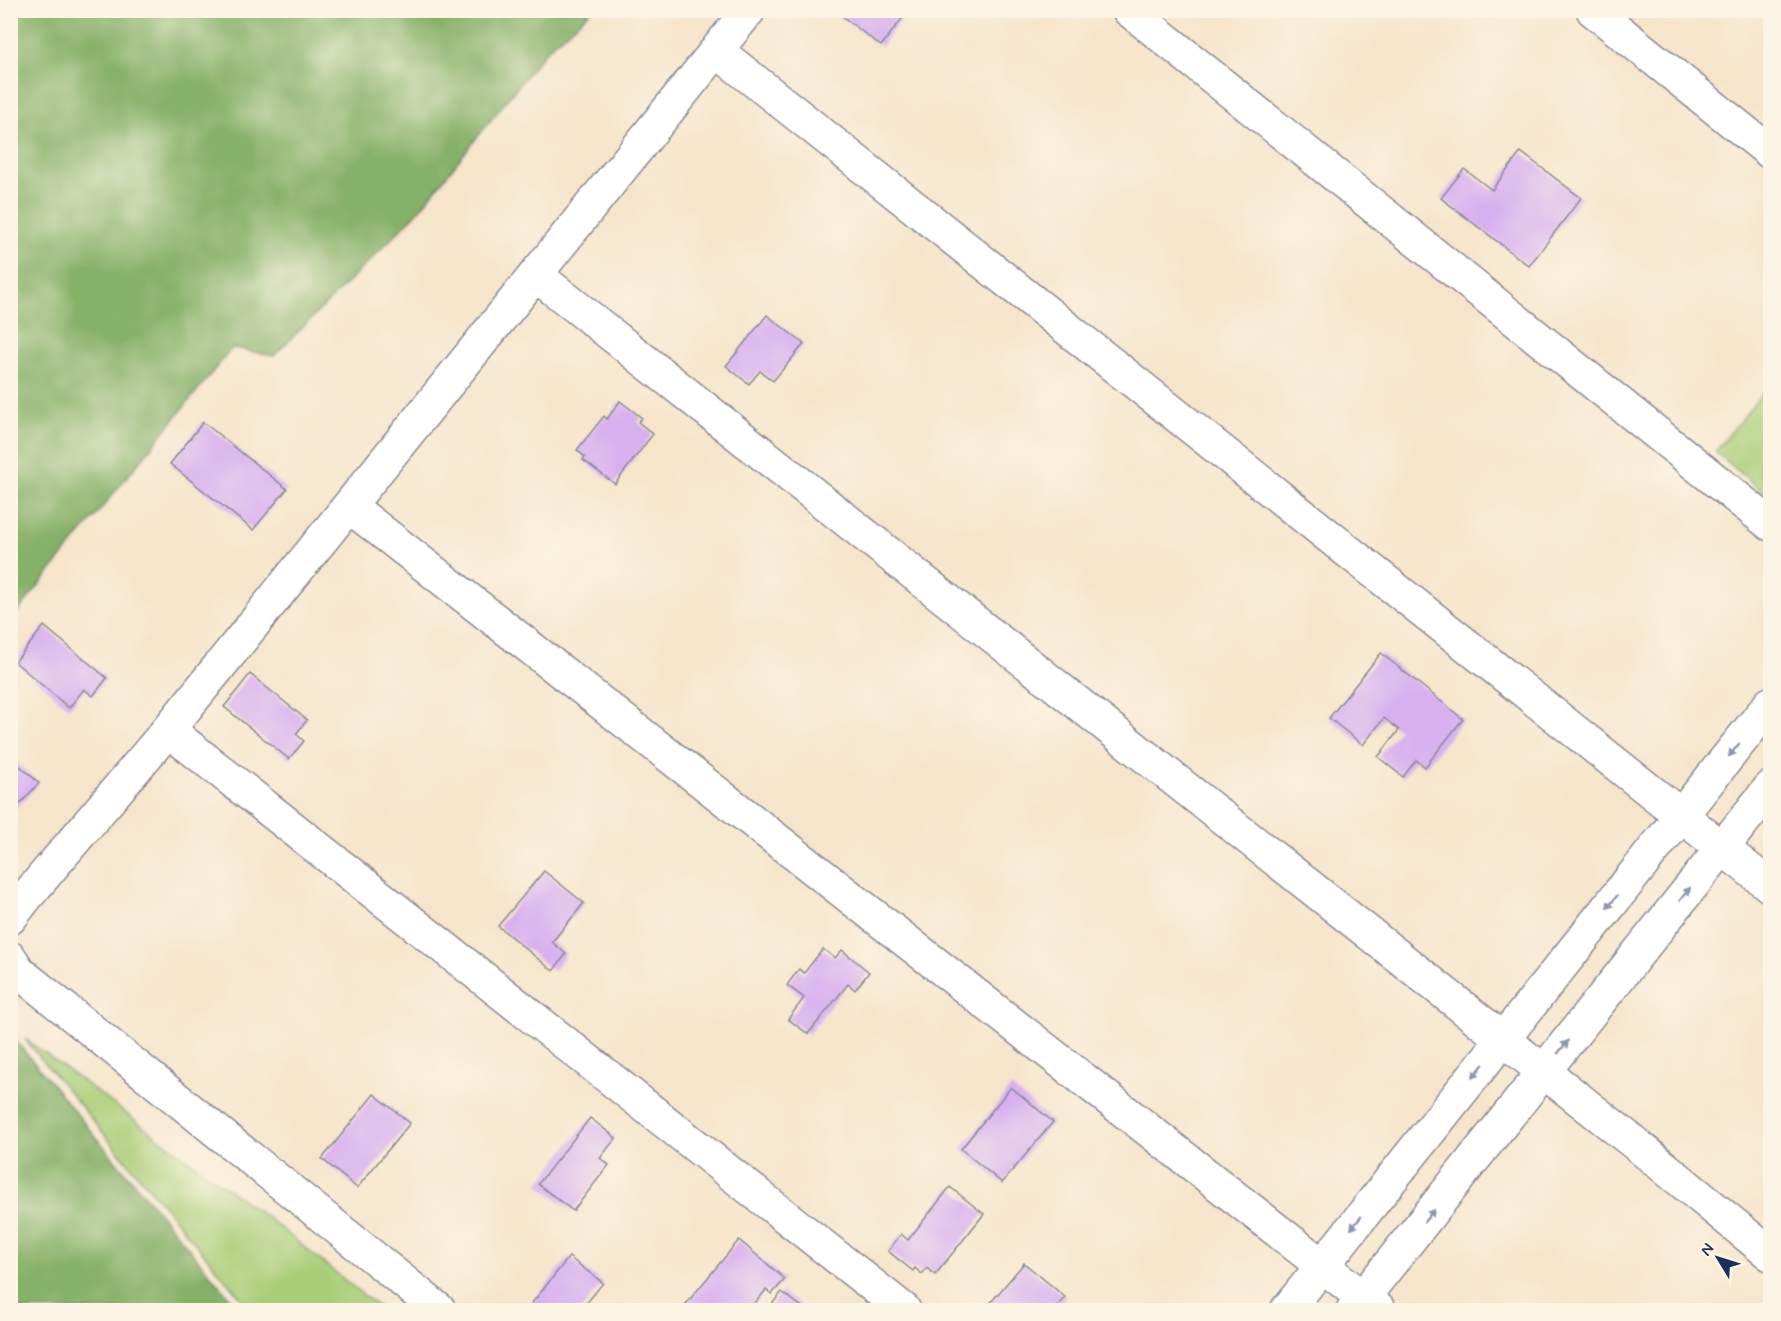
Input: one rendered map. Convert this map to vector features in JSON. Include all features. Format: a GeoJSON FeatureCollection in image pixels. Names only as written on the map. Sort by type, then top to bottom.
{"type":"FeatureCollection","features":[{"type":"Feature","properties":{"kind":"street"},"geometry":{"type":"LineString","coordinates":[[10,918],[168,730],[749,10]]}},
{"type":"Feature","properties":{"kind":"street"},"geometry":{"type":"LineString","coordinates":[[1129,10],[1770,524]]}},
{"type":"Feature","properties":{"kind":"street"},"geometry":{"type":"LineString","coordinates":[[1593,10],[1770,152]]}},
{"type":"Feature","properties":{"kind":"street"},"geometry":{"type":"LineString","coordinates":[[717,51],[1770,886]]}},
{"type":"Feature","properties":{"kind":"street"},"geometry":{"type":"LineString","coordinates":[[536,275],[1770,1254]]}},
{"type":"Feature","properties":{"kind":"street"},"geometry":{"type":"LineString","coordinates":[[349,506],[1323,1265],[1365,1306],[1543,1072],[1770,788]]}},
{"type":"Feature","properties":{"kind":"street"},"geometry":{"type":"LineString","coordinates":[[1287,1311],[1770,704]]}},
{"type":"Feature","properties":{"kind":"street"},"geometry":{"type":"LineString","coordinates":[[168,730],[904,1311]]}},
{"type":"Feature","properties":{"kind":"street"},"geometry":{"type":"LineString","coordinates":[[10,958],[19,972],[439,1311]]}},
{"type":"Feature","properties":{"kind":"green space"},"geometry":{"type":"Polygon","coordinates":[[[11,10],[591,11],[545,52],[416,214],[274,356],[232,348],[11,620],[11,10]]]}},
{"type":"Feature","properties":{"kind":"green space"},"geometry":{"type":"Polygon","coordinates":[[[1770,384],[1770,497],[1715,452],[1770,384]]]}},
{"type":"Feature","properties":{"kind":"green space"},"geometry":{"type":"Polygon","coordinates":[[[11,1035],[240,1310],[11,1310],[11,1035]]]}},
{"type":"Feature","properties":{"kind":"green space"},"geometry":{"type":"Polygon","coordinates":[[[24,1038],[274,1223],[382,1310],[251,1310],[24,1038]]]}},
{"type":"Feature","properties":{"kind":"building"},"geometry":{"type":"Polygon","coordinates":[[[834,10],[899,10],[905,15],[881,46],[834,10]]]}},
{"type":"Feature","properties":{"kind":"building"},"geometry":{"type":"Polygon","coordinates":[[[1521,152],[1581,198],[1529,266],[1441,198],[1464,169],[1492,190],[1521,152]]]}},
{"type":"Feature","properties":{"kind":"building"},"geometry":{"type":"Polygon","coordinates":[[[767,315],[804,344],[773,381],[760,371],[749,384],[726,366],[767,315]]]}},
{"type":"Feature","properties":{"kind":"building"},"geometry":{"type":"Polygon","coordinates":[[[620,401],[642,418],[638,422],[653,434],[615,484],[583,460],[585,457],[577,450],[604,416],[607,419],[620,401]]]}},
{"type":"Feature","properties":{"kind":"building"},"geometry":{"type":"Polygon","coordinates":[[[203,422],[287,489],[253,530],[170,464],[203,422]]]}},
{"type":"Feature","properties":{"kind":"building"},"geometry":{"type":"Polygon","coordinates":[[[44,626],[107,678],[93,696],[84,689],[69,708],[15,662],[44,626]]]}},
{"type":"Feature","properties":{"kind":"building"},"geometry":{"type":"Polygon","coordinates":[[[1381,653],[1463,719],[1425,767],[1416,760],[1403,777],[1378,757],[1399,730],[1384,718],[1363,745],[1329,718],[1381,653]]]}},
{"type":"Feature","properties":{"kind":"building"},"geometry":{"type":"Polygon","coordinates":[[[250,674],[307,720],[296,734],[304,741],[289,759],[224,707],[250,674]]]}},
{"type":"Feature","properties":{"kind":"building"},"geometry":{"type":"Polygon","coordinates":[[[10,757],[39,783],[10,815],[10,757]]]}},
{"type":"Feature","properties":{"kind":"building"},"geometry":{"type":"Polygon","coordinates":[[[544,871],[584,903],[552,942],[566,954],[553,971],[498,926],[544,871]]]}},
{"type":"Feature","properties":{"kind":"building"},"geometry":{"type":"Polygon","coordinates":[[[823,949],[835,958],[842,950],[869,972],[855,990],[848,984],[808,1034],[788,1019],[804,998],[787,985],[799,969],[804,973],[823,949]]]}},
{"type":"Feature","properties":{"kind":"building"},"geometry":{"type":"Polygon","coordinates":[[[1011,1087],[1053,1122],[1002,1183],[961,1149],[1011,1087]]]}},
{"type":"Feature","properties":{"kind":"building"},"geometry":{"type":"Polygon","coordinates":[[[374,1094],[410,1123],[357,1188],[322,1159],[374,1094]]]}},
{"type":"Feature","properties":{"kind":"building"},"geometry":{"type":"Polygon","coordinates":[[[590,1118],[616,1138],[600,1158],[609,1165],[573,1211],[538,1184],[590,1118]]]}},
{"type":"Feature","properties":{"kind":"building"},"geometry":{"type":"Polygon","coordinates":[[[950,1187],[984,1214],[935,1275],[927,1268],[922,1274],[915,1268],[913,1271],[888,1251],[901,1234],[908,1240],[950,1187]]]}},
{"type":"Feature","properties":{"kind":"building"},"geometry":{"type":"Polygon","coordinates":[[[739,1240],[785,1279],[772,1294],[766,1290],[749,1310],[681,1310],[739,1240]]]}},
{"type":"Feature","properties":{"kind":"building"},"geometry":{"type":"Polygon","coordinates":[[[569,1257],[603,1283],[581,1310],[530,1310],[528,1308],[569,1257]]]}},
{"type":"Feature","properties":{"kind":"building"},"geometry":{"type":"Polygon","coordinates":[[[1024,1263],[1065,1297],[1054,1310],[990,1310],[987,1307],[1024,1263]]]}},
{"type":"Feature","properties":{"kind":"building"},"geometry":{"type":"Polygon","coordinates":[[[782,1292],[806,1310],[767,1310],[782,1292]]]}}]}
